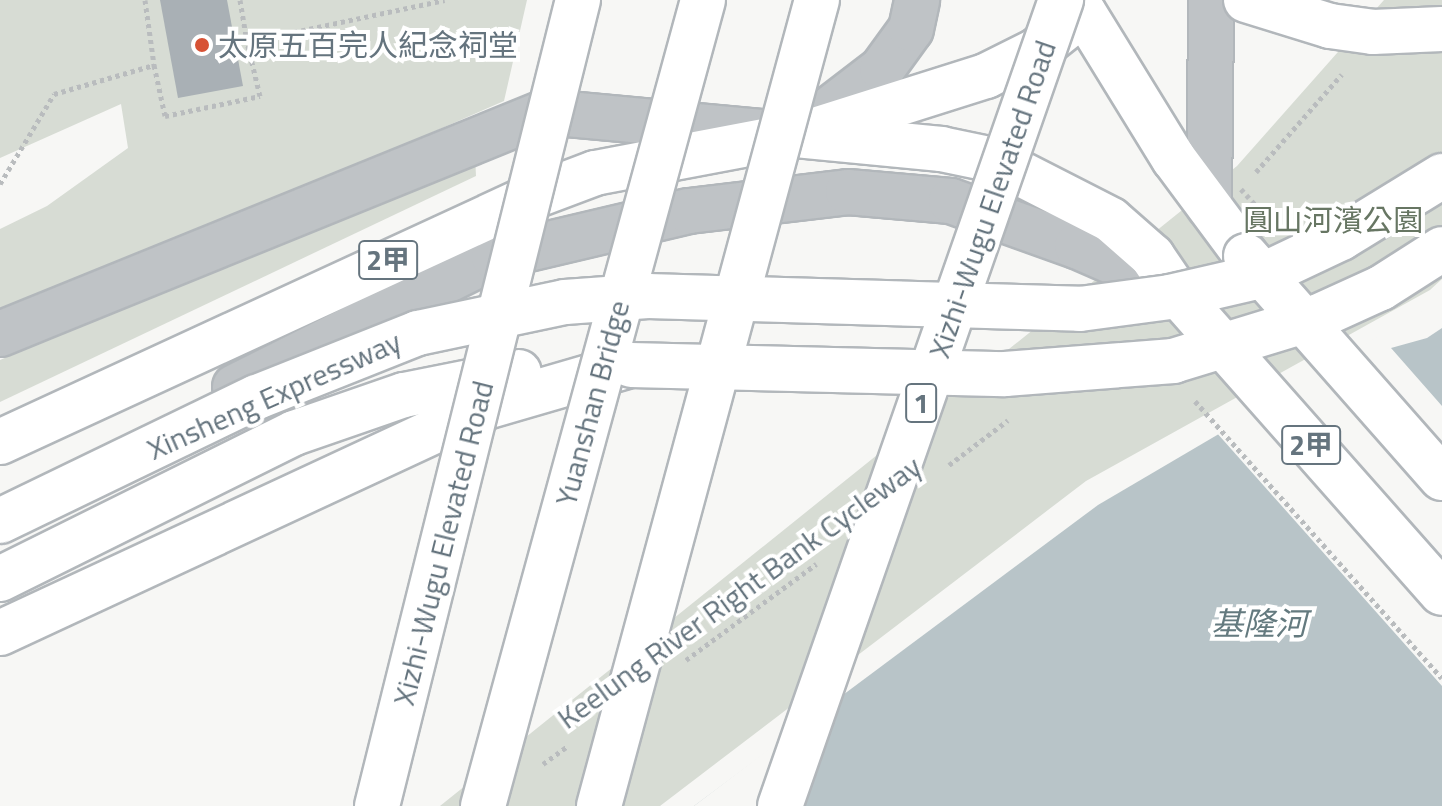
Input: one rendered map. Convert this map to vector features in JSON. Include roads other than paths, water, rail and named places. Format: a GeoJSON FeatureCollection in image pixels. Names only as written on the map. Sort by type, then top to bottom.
{"type":"FeatureCollection","features":[{"type":"Feature","properties":{"kind":"main road","name":"Xizhi-Wugu Elevated Road"},"geometry":{"type":"LineString","coordinates":[[377,806],[578,0]]}},
{"type":"Feature","properties":{"kind":"main road","name":"Yuanshan Bridge"},"geometry":{"type":"LineString","coordinates":[[483,806],[703,0]]}},
{"type":"Feature","properties":{"kind":"main road"},"geometry":{"type":"LineString","coordinates":[[599,806],[817,0]]}},
{"type":"Feature","properties":{"kind":"main road"},"geometry":{"type":"LineString","coordinates":[[1246,0],[1330,26],[1373,32],[1442,29]]}},
{"type":"Feature","properties":{"kind":"main road","name":"Xizhi-Wugu Elevated Road"},"geometry":{"type":"LineString","coordinates":[[780,806],[1068,3]]}},
{"type":"Feature","properties":{"kind":"main road"},"geometry":{"type":"LineString","coordinates":[[796,135],[986,76],[1036,51],[1068,3]]}},
{"type":"Feature","properties":{"kind":"main road","name":"2甲"},"geometry":{"type":"LineString","coordinates":[[1068,3],[1174,159],[1225,198],[1246,256],[1442,478]]}},
{"type":"Feature","properties":{"kind":"main road","name":"2甲"},"geometry":{"type":"LineString","coordinates":[[0,442],[529,198],[595,173],[796,135],[941,149],[994,160],[1111,220],[1152,256],[1176,292],[1442,593]]}},
{"type":"Feature","properties":{"kind":"main road","name":"Xinsheng Expressway"},"geometry":{"type":"LineString","coordinates":[[0,521],[257,397],[418,333],[565,302],[648,296],[1080,309],[1170,297],[1261,276],[1341,238],[1442,176]]}},
{"type":"Feature","properties":{"kind":"main road","name":"Xinsheng Expressway"},"geometry":{"type":"LineString","coordinates":[[0,579],[294,433],[362,407],[477,377],[631,365],[1005,374],[1173,361],[1317,317],[1381,288],[1442,249]]}},
{"type":"Feature","properties":{"kind":"main road"},"geometry":{"type":"LineString","coordinates":[[0,633],[486,407],[631,365]]}},
{"type":"Feature","properties":{"kind":"lane"},"geometry":{"type":"LineString","coordinates":[[0,334],[546,112],[796,135],[882,69],[911,29],[917,0]]}},
{"type":"Feature","properties":{"kind":"lane"},"geometry":{"type":"LineString","coordinates":[[1211,0],[1225,198]]}},
{"type":"Feature","properties":{"kind":"lane"},"geometry":{"type":"LineString","coordinates":[[0,503],[494,257],[689,211],[848,192],[951,201],[1077,246],[1176,292]]}},
{"type":"Feature","properties":{"kind":"water","name":"基隆河"},"geometry":{"type":"Polygon","coordinates":[[[1442,303],[1442,806],[694,806],[1098,505],[1442,303]]]}},
{"type":"Feature","properties":{"kind":"place","name":"太原五百完人紀念祠堂"},"geometry":{"type":"Point","coordinates":[202,45]}},
{"type":"Feature","properties":{"kind":"park label","name":"圓山河濱公園"},"geometry":{"type":"Point","coordinates":[1333,220]}}]}
